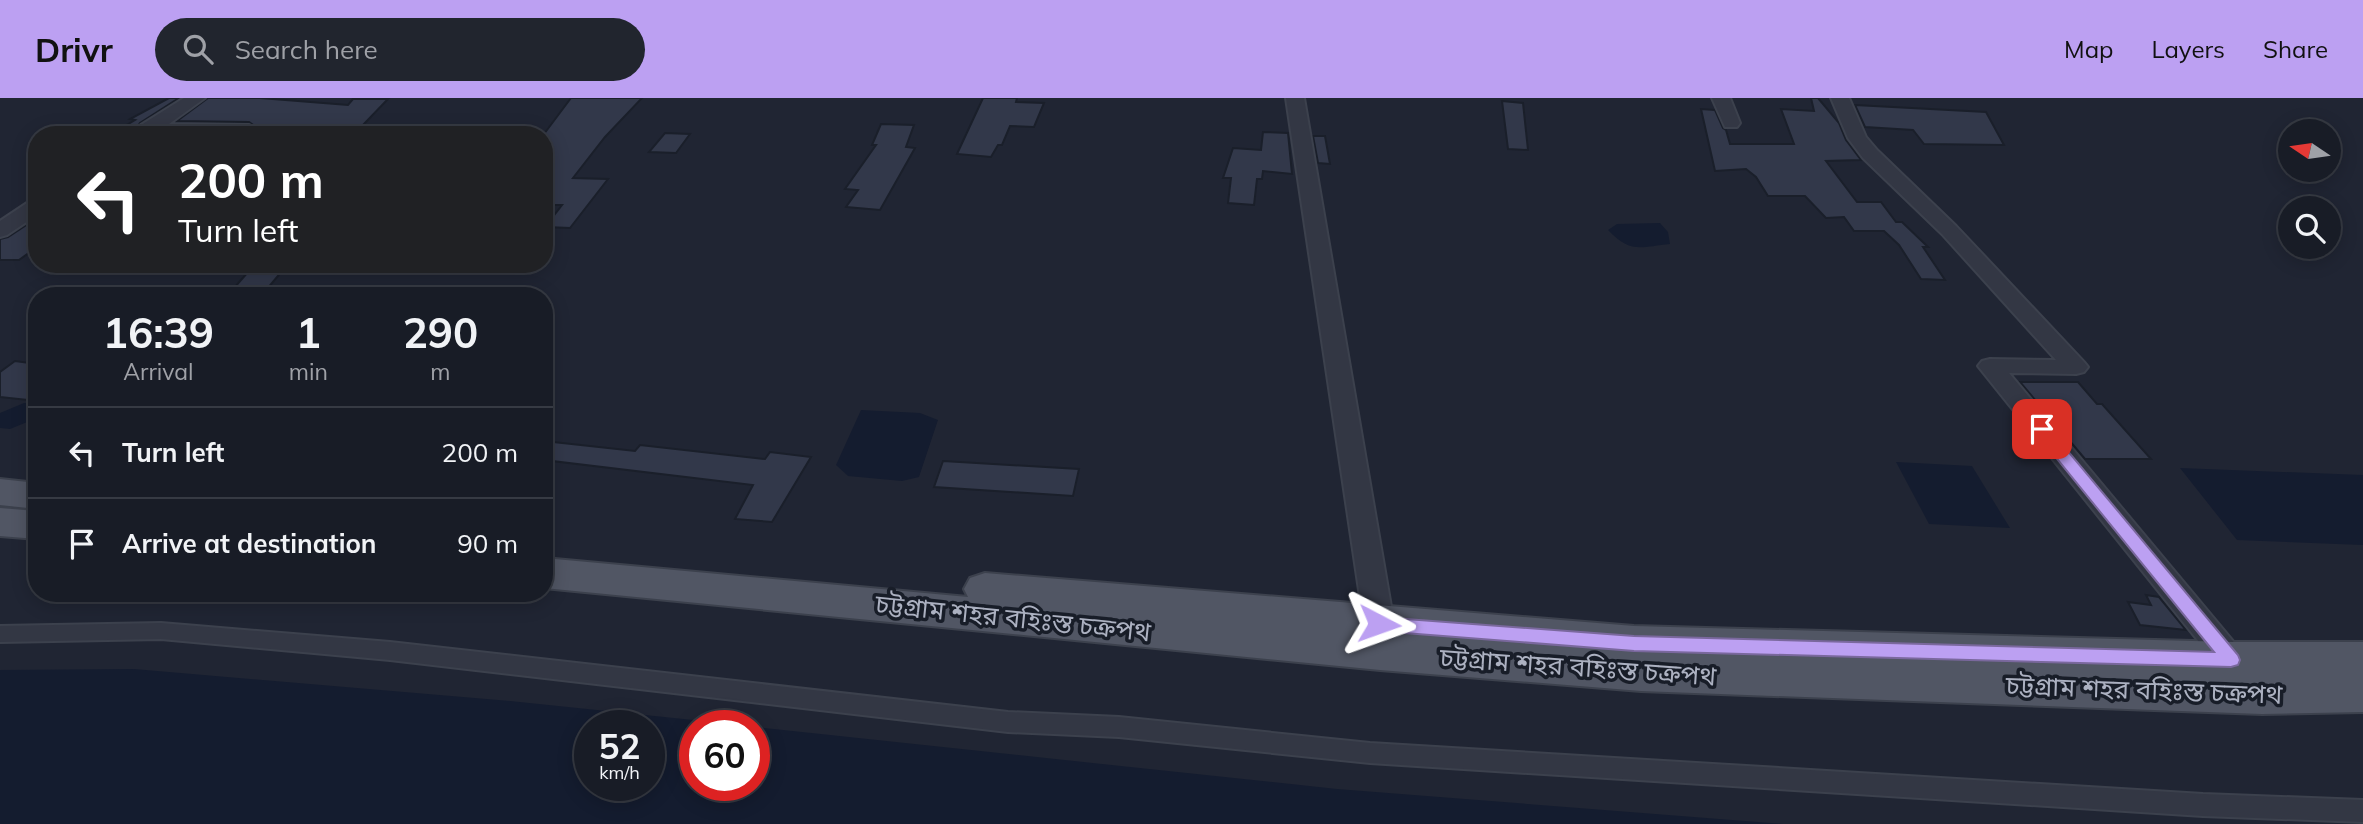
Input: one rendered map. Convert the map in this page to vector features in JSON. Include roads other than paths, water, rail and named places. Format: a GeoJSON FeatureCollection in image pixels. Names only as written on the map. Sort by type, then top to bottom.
{"type":"FeatureCollection","features":[{"type":"Feature","properties":{"kind":"main road"},"geometry":{"type":"LineString","coordinates":[[0,492],[28,495]]}},
{"type":"Feature","properties":{"kind":"main road"},"geometry":{"type":"LineString","coordinates":[[0,522],[28,524]]}},
{"type":"Feature","properties":{"kind":"main road","name":"চট্টগ্রাম শহর বহিঃস্ত চক্রপথ"},"geometry":{"type":"LineString","coordinates":[[553,548],[1379,624],[1634,643],[2231,660],[2363,660]]}},
{"type":"Feature","properties":{"kind":"main road","name":"চট্টগ্রাম শহর বহিঃস্ত চক্রপথ"},"geometry":{"type":"LineString","coordinates":[[553,574],[1380,653],[1641,673],[2262,695],[2363,694]]}},
{"type":"Feature","properties":{"kind":"street"},"geometry":{"type":"LineString","coordinates":[[153,126],[196,98]]}},
{"type":"Feature","properties":{"kind":"street"},"geometry":{"type":"LineString","coordinates":[[1295,98],[1379,624]]}},
{"type":"Feature","properties":{"kind":"street"},"geometry":{"type":"LineString","coordinates":[[1721,98],[1731,123]]}},
{"type":"Feature","properties":{"kind":"street"},"geometry":{"type":"LineString","coordinates":[[1840,98],[1857,138],[1949,230],[2076,367],[1990,366],[2231,660]]}},
{"type":"Feature","properties":{"kind":"street"},"geometry":{"type":"LineString","coordinates":[[0,231],[28,211]]}},
{"type":"Feature","properties":{"kind":"street"},"geometry":{"type":"LineString","coordinates":[[0,634],[161,631],[390,651],[1008,722],[1119,727],[1370,753],[2203,805],[2363,811]]}},
{"type":"Feature","properties":{"kind":"water"},"geometry":{"type":"Polygon","coordinates":[[[1660,223],[1668,232],[1670,244],[1630,246],[1608,230],[1617,224],[1660,223]]]}},
{"type":"Feature","properties":{"kind":"water"},"geometry":{"type":"Polygon","coordinates":[[[28,403],[28,422],[10,429],[0,428],[0,413],[28,403]]]}},
{"type":"Feature","properties":{"kind":"water"},"geometry":{"type":"Polygon","coordinates":[[[861,410],[920,413],[938,420],[919,477],[902,481],[848,476],[836,465],[861,410]]]}},
{"type":"Feature","properties":{"kind":"water"},"geometry":{"type":"Polygon","coordinates":[[[1896,462],[1972,466],[2010,528],[1929,524],[1896,462]]]}},
{"type":"Feature","properties":{"kind":"water"},"geometry":{"type":"Polygon","coordinates":[[[2180,468],[2363,475],[2363,545],[2237,540],[2180,468]]]}},
{"type":"Feature","properties":{"kind":"water"},"geometry":{"type":"Polygon","coordinates":[[[134,669],[597,710],[574,710],[574,801],[665,801],[665,717],[679,719],[679,801],[770,801],[770,729],[1337,789],[1783,824],[0,824],[0,670],[134,669]]]}}]}
